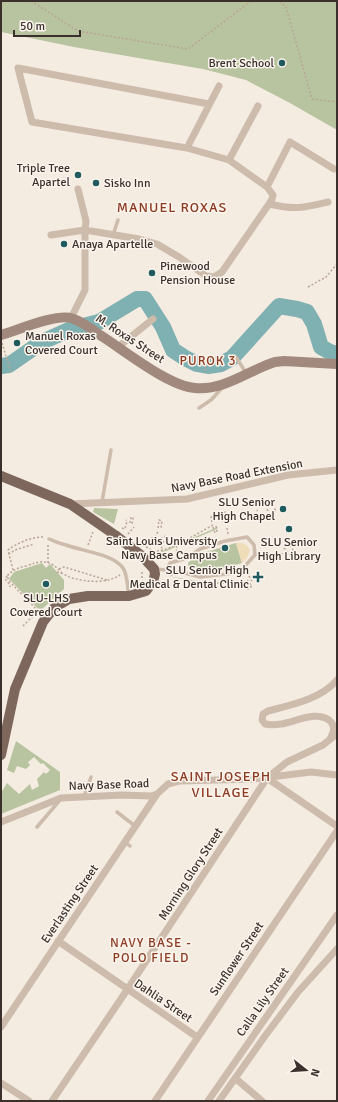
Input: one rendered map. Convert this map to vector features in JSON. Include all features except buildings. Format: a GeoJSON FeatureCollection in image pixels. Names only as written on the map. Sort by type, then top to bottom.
{"type":"FeatureCollection","features":[{"type":"Feature","properties":{"kind":"main road","name":"M. Roxas Street"},"geometry":{"type":"LineString","coordinates":[[71,318],[162,375],[184,386],[196,388],[227,382],[275,362],[337,364]]}},
{"type":"Feature","properties":{"kind":"main road"},"geometry":{"type":"LineString","coordinates":[[1,336],[55,319],[71,318]]}},
{"type":"Feature","properties":{"kind":"main road"},"geometry":{"type":"LineString","coordinates":[[1,476],[70,504],[130,546],[154,569],[154,577],[146,591],[130,596],[82,597],[69,599],[54,608],[43,622],[15,689],[1,755]]}},
{"type":"Feature","properties":{"kind":"street"},"geometry":{"type":"LineString","coordinates":[[51,235],[85,230],[157,244],[206,276],[214,277],[222,272],[269,204],[273,195],[266,187],[229,160],[187,148],[32,122],[18,68],[210,104]]}},
{"type":"Feature","properties":{"kind":"street"},"geometry":{"type":"LineString","coordinates":[[187,148],[219,86]]}},
{"type":"Feature","properties":{"kind":"street"},"geometry":{"type":"LineString","coordinates":[[229,160],[258,106]]}},
{"type":"Feature","properties":{"kind":"street"},"geometry":{"type":"LineString","coordinates":[[266,187],[290,142],[334,170]]}},
{"type":"Feature","properties":{"kind":"street"},"geometry":{"type":"LineString","coordinates":[[71,318],[85,290],[86,221],[78,189]]}},
{"type":"Feature","properties":{"kind":"street"},"geometry":{"type":"LineString","coordinates":[[269,204],[291,209],[303,208],[328,202]]}},
{"type":"Feature","properties":{"kind":"street"},"geometry":{"type":"LineString","coordinates":[[118,347],[153,319]]}},
{"type":"Feature","properties":{"kind":"street","name":"Navy Base Road Extension"},"geometry":{"type":"LineString","coordinates":[[70,504],[187,499],[288,475],[337,470]]}},
{"type":"Feature","properties":{"kind":"street"},"geometry":{"type":"LineString","coordinates":[[330,739],[334,731],[333,724],[328,719],[322,717],[272,725],[265,724],[262,720],[263,714],[268,711],[310,698],[337,680]]}},
{"type":"Feature","properties":{"kind":"street","name":"Morning Glory Street"},"geometry":{"type":"LineString","coordinates":[[52,1101],[128,990],[231,827],[267,778],[286,763],[323,745],[337,735]]}},
{"type":"Feature","properties":{"kind":"street","name":"Navy Base Road"},"geometry":{"type":"LineString","coordinates":[[1,822],[61,798],[122,795],[141,797],[157,794],[168,784],[179,781],[267,778],[312,772],[337,775]]}},
{"type":"Feature","properties":{"kind":"street"},"geometry":{"type":"LineString","coordinates":[[267,778],[337,826]]}},
{"type":"Feature","properties":{"kind":"street","name":"Everlasting Street"},"geometry":{"type":"LineString","coordinates":[[1,1027],[58,941],[127,844],[135,826],[157,794]]}},
{"type":"Feature","properties":{"kind":"street","name":"Sunflower Street"},"geometry":{"type":"LineString","coordinates":[[155,1101],[337,831]]}},
{"type":"Feature","properties":{"kind":"street","name":"Calla Lily Street"},"geometry":{"type":"LineString","coordinates":[[208,1101],[337,915]]}},
{"type":"Feature","properties":{"kind":"street","name":"Dahlia Street"},"geometry":{"type":"LineString","coordinates":[[58,941],[197,1037]]}},
{"type":"Feature","properties":{"kind":"street"},"geometry":{"type":"LineString","coordinates":[[219,1101],[298,992],[337,949]]}},
{"type":"Feature","properties":{"kind":"street"},"geometry":{"type":"LineString","coordinates":[[235,1078],[262,1101]]}},
{"type":"Feature","properties":{"kind":"street"},"geometry":{"type":"LineString","coordinates":[[1,1083],[29,1101]]}},
{"type":"Feature","properties":{"kind":"lane"},"geometry":{"type":"LineString","coordinates":[[113,235],[118,220]]}},
{"type":"Feature","properties":{"kind":"lane"},"geometry":{"type":"LineString","coordinates":[[236,357],[247,374]]}},
{"type":"Feature","properties":{"kind":"lane"},"geometry":{"type":"LineString","coordinates":[[199,408],[211,400],[227,382]]}},
{"type":"Feature","properties":{"kind":"lane"},"geometry":{"type":"LineString","coordinates":[[102,502],[111,450]]}},
{"type":"Feature","properties":{"kind":"lane"},"geometry":{"type":"LineString","coordinates":[[154,569],[166,570],[171,574],[181,572],[200,577],[234,573],[242,569],[255,556],[254,545],[247,537],[225,541],[200,549],[187,558],[170,563],[166,570]]}},
{"type":"Feature","properties":{"kind":"lane"},"geometry":{"type":"LineString","coordinates":[[49,539],[112,560],[122,567],[126,574],[130,596]]}},
{"type":"Feature","properties":{"kind":"lane"},"geometry":{"type":"LineString","coordinates":[[84,797],[91,777]]}},
{"type":"Feature","properties":{"kind":"lane"},"geometry":{"type":"LineString","coordinates":[[37,827],[61,798]]}},
{"type":"Feature","properties":{"kind":"lane"},"geometry":{"type":"LineString","coordinates":[[117,812],[135,826]]}},
{"type":"Feature","properties":{"kind":"path"},"geometry":{"type":"LineString","coordinates":[[31,1],[78,31],[188,49],[251,1]]}},
{"type":"Feature","properties":{"kind":"path"},"geometry":{"type":"LineString","coordinates":[[280,1],[286,7],[312,99],[337,102]]}},
{"type":"Feature","properties":{"kind":"path"},"geometry":{"type":"LineString","coordinates":[[308,287],[326,277],[337,264]]}},
{"type":"Feature","properties":{"kind":"path"},"geometry":{"type":"LineString","coordinates":[[1,342],[11,372]]}},
{"type":"Feature","properties":{"kind":"path"},"geometry":{"type":"LineString","coordinates":[[205,371],[207,361]]}},
{"type":"Feature","properties":{"kind":"path"},"geometry":{"type":"LineString","coordinates":[[268,514],[268,505],[273,505],[276,512]]}},
{"type":"Feature","properties":{"kind":"path"},"geometry":{"type":"LineString","coordinates":[[254,516],[258,515],[257,510]]}},
{"type":"Feature","properties":{"kind":"path"},"geometry":{"type":"LineString","coordinates":[[223,522],[221,513],[226,512],[228,521]]}},
{"type":"Feature","properties":{"kind":"path"},"geometry":{"type":"LineString","coordinates":[[229,515],[230,520],[234,519]]}},
{"type":"Feature","properties":{"kind":"path"},"geometry":{"type":"LineString","coordinates":[[125,529],[126,520]]}},
{"type":"Feature","properties":{"kind":"path"},"geometry":{"type":"LineString","coordinates":[[158,528],[159,520],[162,521],[161,528]]}},
{"type":"Feature","properties":{"kind":"path"},"geometry":{"type":"LineString","coordinates":[[151,550],[163,550],[214,526],[216,533]]}},
{"type":"Feature","properties":{"kind":"path"},"geometry":{"type":"LineString","coordinates":[[130,536],[128,534],[134,527]]}},
{"type":"Feature","properties":{"kind":"path"},"geometry":{"type":"LineString","coordinates":[[85,550],[95,529]]}},
{"type":"Feature","properties":{"kind":"path"},"geometry":{"type":"LineString","coordinates":[[140,543],[156,536],[158,531]]}},
{"type":"Feature","properties":{"kind":"path"},"geometry":{"type":"LineString","coordinates":[[156,536],[163,550]]}},
{"type":"Feature","properties":{"kind":"path"},"geometry":{"type":"LineString","coordinates":[[166,536],[162,538],[164,542],[168,539]]}},
{"type":"Feature","properties":{"kind":"path"},"geometry":{"type":"LineString","coordinates":[[14,570],[8,550],[28,540],[41,537],[49,539],[48,563]]}},
{"type":"Feature","properties":{"kind":"path"},"geometry":{"type":"LineString","coordinates":[[9,554],[15,550],[34,544]]}},
{"type":"Feature","properties":{"kind":"path"},"geometry":{"type":"LineString","coordinates":[[284,548],[290,555],[294,552],[290,545]]}},
{"type":"Feature","properties":{"kind":"path"},"geometry":{"type":"LineString","coordinates":[[174,547],[177,550],[176,546]]}},
{"type":"Feature","properties":{"kind":"path"},"geometry":{"type":"LineString","coordinates":[[10,588],[10,585],[5,579],[7,576],[14,570],[40,561],[48,563],[58,569],[62,574]]}},
{"type":"Feature","properties":{"kind":"path"},"geometry":{"type":"LineString","coordinates":[[58,569],[64,567],[108,581]]}},
{"type":"Feature","properties":{"kind":"path"},"geometry":{"type":"LineString","coordinates":[[57,572],[82,580],[99,582],[108,581],[126,574]]}},
{"type":"Feature","properties":{"kind":"path"},"geometry":{"type":"LineString","coordinates":[[141,584],[143,577],[142,572]]}},
{"type":"Feature","properties":{"kind":"path"},"geometry":{"type":"LineString","coordinates":[[7,576],[9,581],[37,610],[37,612],[24,626]]}},
{"type":"Feature","properties":{"kind":"path"},"geometry":{"type":"LineString","coordinates":[[249,576],[252,580]]}},
{"type":"Feature","properties":{"kind":"path"},"geometry":{"type":"LineString","coordinates":[[242,582],[248,589],[252,586],[246,579]]}},
{"type":"Feature","properties":{"kind":"green space","name":"Brent School"},"geometry":{"type":"Polygon","coordinates":[[[1,1],[337,1],[337,130],[246,80],[203,69],[74,47],[1,32],[1,1]]]}},
{"type":"Feature","properties":{"kind":"green space"},"geometry":{"type":"Polygon","coordinates":[[[94,508],[118,509],[114,524],[93,512],[94,508]]]}},
{"type":"Feature","properties":{"kind":"green space"},"geometry":{"type":"Polygon","coordinates":[[[218,527],[217,529],[157,555],[150,551],[158,553],[218,527]]]}},
{"type":"Feature","properties":{"kind":"green space"},"geometry":{"type":"Polygon","coordinates":[[[236,543],[242,563],[201,575],[189,569],[188,563],[196,555],[236,543]]]}},
{"type":"Feature","properties":{"kind":"green space","name":"SLU-LHS Covered Court"},"geometry":{"type":"Polygon","coordinates":[[[42,563],[46,568],[50,564],[64,580],[64,589],[40,611],[9,579],[14,572],[42,563]]]}},
{"type":"Feature","properties":{"kind":"green space"},"geometry":{"type":"Polygon","coordinates":[[[168,576],[203,582],[235,582],[237,584],[204,584],[168,576]]]}},
{"type":"Feature","properties":{"kind":"green space"},"geometry":{"type":"Polygon","coordinates":[[[16,741],[60,772],[60,790],[1,814],[1,793],[7,783],[19,794],[30,784],[32,790],[39,786],[37,779],[44,772],[46,774],[50,770],[34,757],[28,762],[30,765],[26,769],[17,766],[14,773],[7,770],[16,741]]]}},
{"type":"Feature","properties":{"kind":"sand"},"geometry":{"type":"Polygon","coordinates":[[[236,543],[244,544],[250,550],[247,558],[242,563],[236,543]]]}},
{"type":"Feature","properties":{"kind":"waterway"},"geometry":{"type":"LineString","coordinates":[[1,366],[9,365],[42,342],[71,329],[99,322],[137,299],[145,299],[163,327],[173,350],[197,364],[208,366],[221,364],[232,358],[279,306],[307,312],[314,324],[321,347],[332,353],[337,353]]}},
{"type":"Feature","properties":{"kind":"place","name":"Brent School"},"geometry":{"type":"Point","coordinates":[282,63]}},
{"type":"Feature","properties":{"kind":"place","name":"Triple Tree Apartel"},"geometry":{"type":"Point","coordinates":[78,175]}},
{"type":"Feature","properties":{"kind":"place","name":"Sisko Inn"},"geometry":{"type":"Point","coordinates":[96,183]}},
{"type":"Feature","properties":{"kind":"place","name":"Anaya Apartelle"},"geometry":{"type":"Point","coordinates":[64,244]}},
{"type":"Feature","properties":{"kind":"place","name":"Pinewood Pension House"},"geometry":{"type":"Point","coordinates":[152,273]}},
{"type":"Feature","properties":{"kind":"place","name":"Manuel Roxas Covered Court"},"geometry":{"type":"Point","coordinates":[17,343]}},
{"type":"Feature","properties":{"kind":"place","name":"SLU Senior High Chapel"},"geometry":{"type":"Point","coordinates":[283,509]}},
{"type":"Feature","properties":{"kind":"place","name":"SLU Senior High Library"},"geometry":{"type":"Point","coordinates":[289,529]}},
{"type":"Feature","properties":{"kind":"place","name":"Saint Louis University Navy Base Campus"},"geometry":{"type":"Point","coordinates":[225,548]}},
{"type":"Feature","properties":{"kind":"place","name":"SLU Senior High Medical & Dental Clinic"},"geometry":{"type":"Point","coordinates":[258,577]}},
{"type":"Feature","properties":{"kind":"place","name":"SLU-LHS Covered Court"},"geometry":{"type":"Point","coordinates":[46,584]}},
{"type":"Feature","properties":{"kind":"district","name":"MANUEL ROXAS"},"geometry":{"type":"Point","coordinates":[172,207]}},
{"type":"Feature","properties":{"kind":"district","name":"PUROK 3"},"geometry":{"type":"Point","coordinates":[208,361]}},
{"type":"Feature","properties":{"kind":"district","name":"SAINT JOSEPH VILLAGE"},"geometry":{"type":"Point","coordinates":[221,784]}},
{"type":"Feature","properties":{"kind":"district","name":"NAVY BASE - POLO FIELD"},"geometry":{"type":"Point","coordinates":[151,950]}}]}
